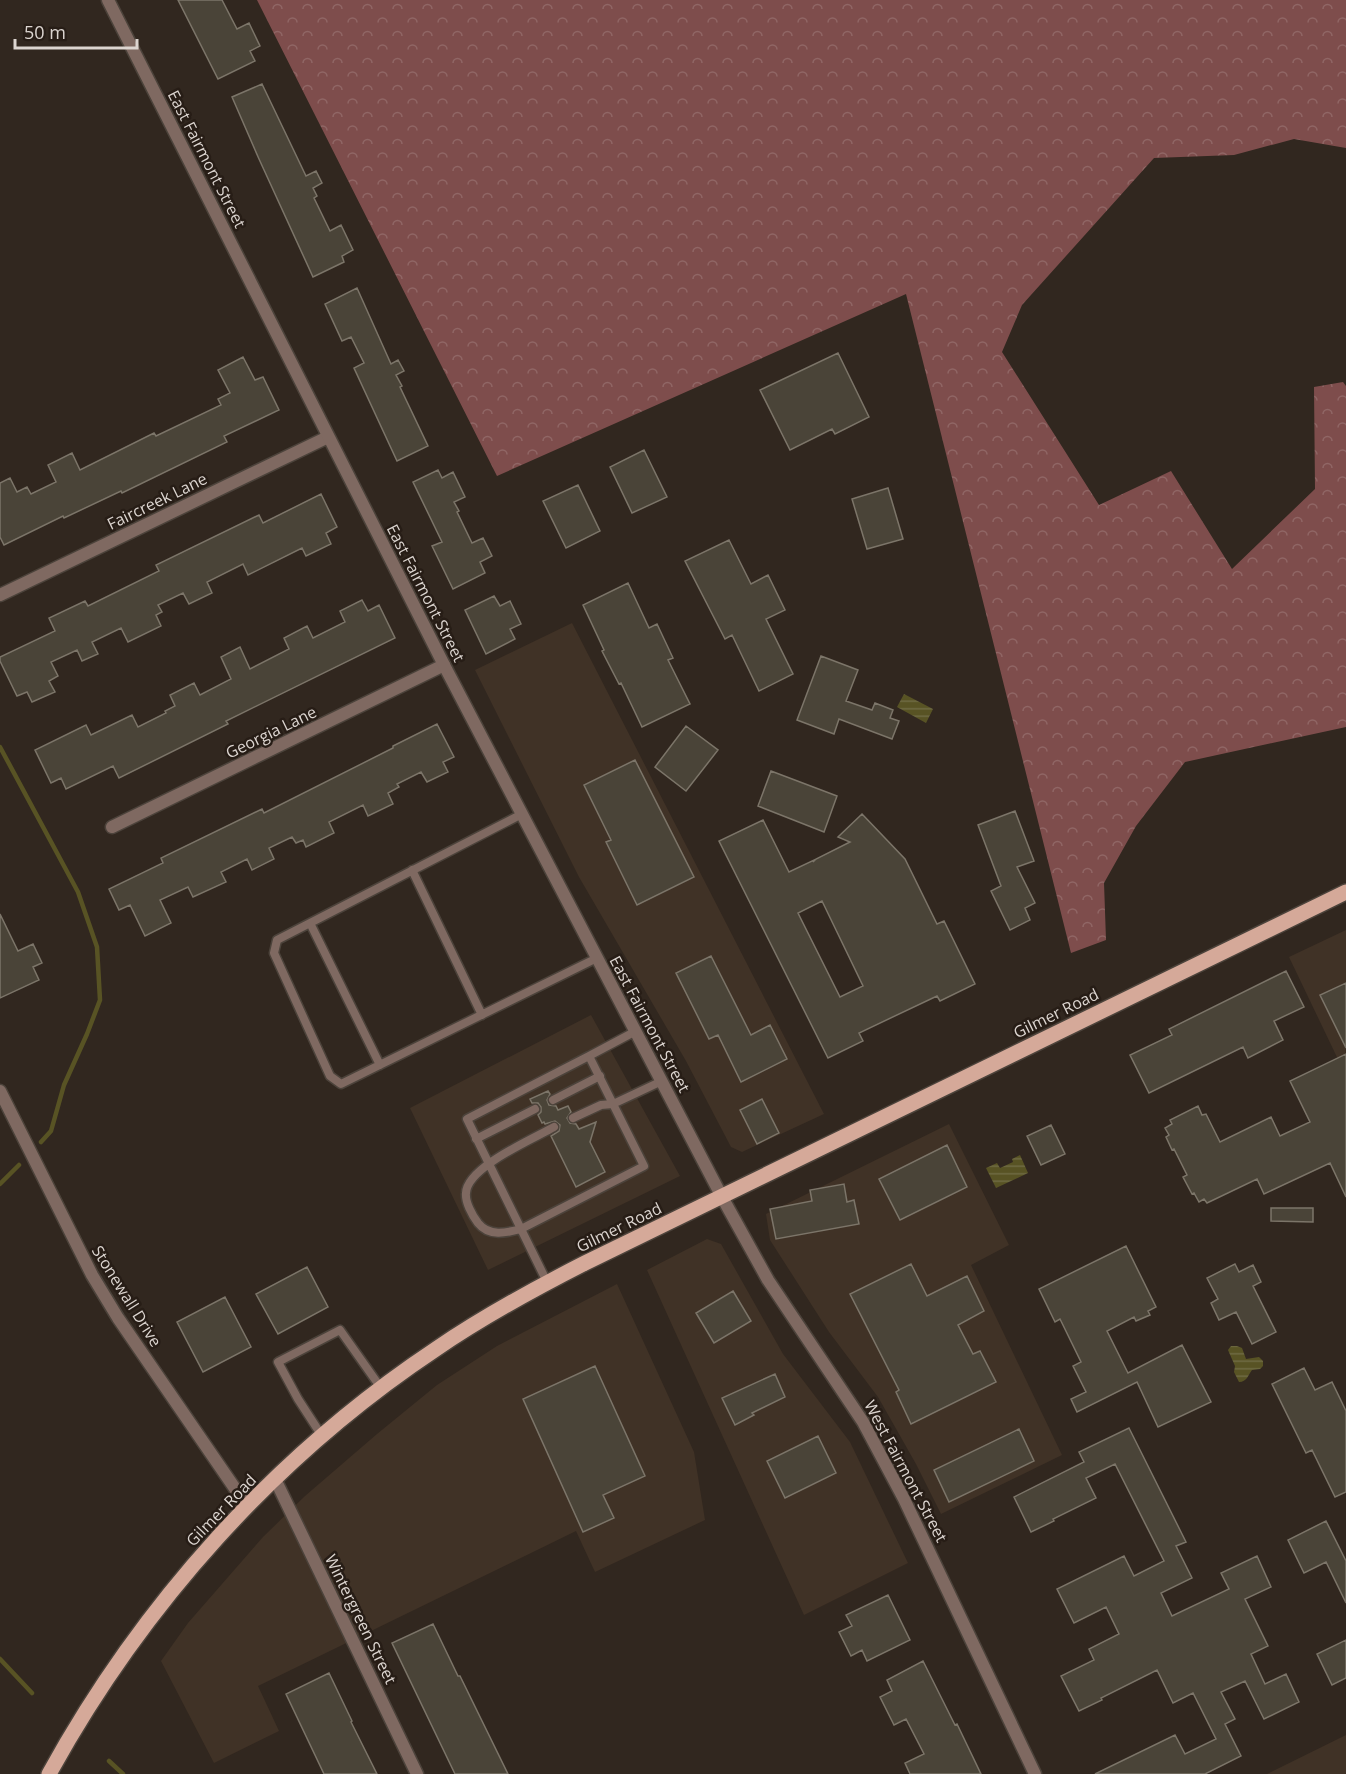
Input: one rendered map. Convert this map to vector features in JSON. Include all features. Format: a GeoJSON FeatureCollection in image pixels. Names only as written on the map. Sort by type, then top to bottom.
{"type":"FeatureCollection","features":[{"type":"Feature","properties":{"kind":"main road","name":"Gilmer Road"},"geometry":{"type":"LineString","coordinates":[[49,1774],[93,1698],[122,1655],[182,1578],[247,1506],[322,1436],[381,1388],[435,1349],[547,1282],[1346,892]]}},
{"type":"Feature","properties":{"kind":"street","name":"East Fairmont Street"},"geometry":{"type":"LineString","coordinates":[[108,0],[444,666],[722,1197]]}},
{"type":"Feature","properties":{"kind":"street","name":"Faircreek Lane"},"geometry":{"type":"LineString","coordinates":[[0,595],[328,437]]}},
{"type":"Feature","properties":{"kind":"street","name":"Georgia Lane"},"geometry":{"type":"LineString","coordinates":[[112,827],[444,666]]}},
{"type":"Feature","properties":{"kind":"street","name":"Stonewall Drive"},"geometry":{"type":"LineString","coordinates":[[0,1091],[92,1275],[118,1318],[247,1506]]}},
{"type":"Feature","properties":{"kind":"street","name":"West Fairmont Street"},"geometry":{"type":"LineString","coordinates":[[722,1197],[768,1280],[846,1395],[884,1461],[909,1508],[1035,1774]]}},
{"type":"Feature","properties":{"kind":"street","name":"Wintergreen Street"},"geometry":{"type":"LineString","coordinates":[[275,1479],[417,1774]]}},
{"type":"Feature","properties":{"kind":"lane"},"geometry":{"type":"LineString","coordinates":[[522,814],[277,940],[273,953],[330,1076],[341,1084],[597,958]]}},
{"type":"Feature","properties":{"kind":"lane"},"geometry":{"type":"LineString","coordinates":[[412,870],[482,1015]]}},
{"type":"Feature","properties":{"kind":"lane"},"geometry":{"type":"LineString","coordinates":[[310,923],[380,1065]]}},
{"type":"Feature","properties":{"kind":"lane"},"geometry":{"type":"LineString","coordinates":[[547,1282],[467,1119],[636,1031]]}},
{"type":"Feature","properties":{"kind":"lane"},"geometry":{"type":"LineString","coordinates":[[554,1127],[488,1163],[470,1182],[465,1191],[466,1201],[479,1224],[492,1232],[503,1234],[521,1229],[644,1166],[589,1056]]}},
{"type":"Feature","properties":{"kind":"lane"},"geometry":{"type":"LineString","coordinates":[[553,1100],[600,1076]]}},
{"type":"Feature","properties":{"kind":"lane"},"geometry":{"type":"LineString","coordinates":[[573,1118],[601,1105],[613,1104],[662,1081]]}},
{"type":"Feature","properties":{"kind":"lane"},"geometry":{"type":"LineString","coordinates":[[476,1139],[535,1109]]}},
{"type":"Feature","properties":{"kind":"lane"},"geometry":{"type":"LineString","coordinates":[[322,1436],[298,1400],[278,1362],[340,1330],[381,1388]]}},
{"type":"Feature","properties":{"kind":"shaded area"},"geometry":{"type":"Polygon","coordinates":[[[572,623],[824,1114],[742,1152],[731,1147],[686,1061],[579,877],[475,670],[572,623]]]}},
{"type":"Feature","properties":{"kind":"shaded area"},"geometry":{"type":"Polygon","coordinates":[[[904,694],[933,709],[926,723],[897,707],[904,694]]]}},
{"type":"Feature","properties":{"kind":"shaded area"},"geometry":{"type":"Polygon","coordinates":[[[1346,930],[1346,1076],[1289,957],[1346,930]]]}},
{"type":"Feature","properties":{"kind":"shaded area"},"geometry":{"type":"Polygon","coordinates":[[[591,1015],[680,1176],[488,1270],[410,1108],[591,1015]]]}},
{"type":"Feature","properties":{"kind":"shaded area"},"geometry":{"type":"Polygon","coordinates":[[[949,1124],[1009,1245],[971,1265],[1062,1455],[941,1514],[878,1397],[829,1332],[770,1240],[766,1214],[949,1124]]]}},
{"type":"Feature","properties":{"kind":"shaded area"},"geometry":{"type":"Polygon","coordinates":[[[1020,1155],[1028,1173],[996,1188],[986,1168],[997,1163],[1000,1168],[1013,1162],[1012,1159],[1020,1155]]]}},
{"type":"Feature","properties":{"kind":"shaded area"},"geometry":{"type":"Polygon","coordinates":[[[707,1239],[721,1244],[783,1354],[850,1442],[908,1563],[804,1615],[647,1270],[707,1239]]]}},
{"type":"Feature","properties":{"kind":"shaded area"},"geometry":{"type":"Polygon","coordinates":[[[617,1284],[694,1452],[705,1520],[595,1572],[576,1531],[258,1686],[279,1731],[214,1763],[161,1661],[188,1623],[263,1537],[305,1496],[437,1385],[497,1346],[617,1284]]]}},
{"type":"Feature","properties":{"kind":"shaded area"},"geometry":{"type":"Polygon","coordinates":[[[1231,1346],[1242,1348],[1246,1359],[1259,1357],[1263,1361],[1263,1366],[1252,1370],[1246,1380],[1239,1382],[1228,1350],[1231,1346]]]}},
{"type":"Feature","properties":{"kind":"shaded area"},"geometry":{"type":"Polygon","coordinates":[[[1346,1735],[1346,1774],[1267,1774],[1346,1735]]]}},
{"type":"Feature","properties":{"kind":"green space"},"geometry":{"type":"Polygon","coordinates":[[[257,0],[1346,0],[1346,148],[1294,139],[1234,155],[1154,158],[1022,305],[1002,352],[1099,505],[1171,471],[1232,569],[1315,489],[1314,387],[1343,382],[1346,386],[1346,727],[1185,762],[1136,826],[1104,883],[1106,940],[1071,953],[906,294],[497,476],[257,0]]]}},
{"type":"Feature","properties":{"kind":"building"},"geometry":{"type":"Polygon","coordinates":[[[178,0],[222,0],[237,29],[249,23],[260,46],[250,51],[255,61],[218,79],[178,0]]]}},
{"type":"Feature","properties":{"kind":"building"},"geometry":{"type":"Polygon","coordinates":[[[262,84],[306,176],[316,171],[322,183],[313,188],[317,196],[314,198],[330,231],[341,225],[353,250],[342,256],[344,262],[313,277],[232,97],[262,84]]]}},
{"type":"Feature","properties":{"kind":"building"},"geometry":{"type":"Polygon","coordinates":[[[357,288],[391,364],[398,360],[404,371],[396,375],[428,446],[397,461],[354,368],[364,363],[351,337],[342,341],[325,304],[357,288]]]}},
{"type":"Feature","properties":{"kind":"building"},"geometry":{"type":"Polygon","coordinates":[[[838,353],[869,417],[835,434],[832,429],[790,450],[760,390],[838,353]]]}},
{"type":"Feature","properties":{"kind":"building"},"geometry":{"type":"Polygon","coordinates":[[[243,357],[255,380],[263,377],[279,410],[224,436],[227,442],[122,493],[121,491],[64,518],[63,516],[4,545],[0,537],[0,483],[10,478],[17,492],[27,487],[31,494],[56,482],[48,465],[72,453],[80,470],[154,433],[156,436],[221,405],[218,399],[230,393],[218,370],[243,357]]]}},
{"type":"Feature","properties":{"kind":"building"},"geometry":{"type":"Polygon","coordinates":[[[644,450],[667,497],[632,513],[610,467],[644,450]]]}},
{"type":"Feature","properties":{"kind":"building"},"geometry":{"type":"Polygon","coordinates":[[[438,470],[442,478],[453,472],[465,497],[454,502],[459,511],[457,512],[472,543],[483,538],[492,556],[480,562],[485,573],[453,589],[432,546],[442,542],[413,482],[438,470]]]}},
{"type":"Feature","properties":{"kind":"building"},"geometry":{"type":"Polygon","coordinates":[[[578,485],[600,531],[566,548],[543,501],[578,485]]]}},
{"type":"Feature","properties":{"kind":"building"},"geometry":{"type":"Polygon","coordinates":[[[888,488],[903,539],[867,549],[852,499],[888,488]]]}},
{"type":"Feature","properties":{"kind":"building"},"geometry":{"type":"Polygon","coordinates":[[[321,494],[337,527],[326,533],[331,544],[306,556],[302,548],[248,575],[243,564],[207,582],[212,593],[189,604],[183,593],[158,605],[162,612],[156,615],[161,626],[128,642],[121,628],[92,642],[98,654],[82,661],[77,650],[51,662],[58,676],[49,681],[55,692],[32,702],[27,692],[17,696],[0,657],[55,631],[49,618],[85,601],[88,606],[159,571],[156,565],[259,515],[263,523],[321,494]]]}},
{"type":"Feature","properties":{"kind":"building"},"geometry":{"type":"Polygon","coordinates":[[[729,540],[751,584],[768,575],[785,610],[766,619],[793,674],[759,691],[732,635],[725,639],[685,561],[729,540]]]}},
{"type":"Feature","properties":{"kind":"building"},"geometry":{"type":"Polygon","coordinates":[[[628,583],[649,628],[657,624],[673,658],[668,660],[690,704],[642,727],[621,683],[619,684],[602,651],[604,650],[583,605],[628,583]]]}},
{"type":"Feature","properties":{"kind":"building"},"geometry":{"type":"Polygon","coordinates":[[[494,596],[500,606],[510,601],[521,624],[510,629],[515,639],[486,654],[465,610],[494,596]]]}},
{"type":"Feature","properties":{"kind":"building"},"geometry":{"type":"Polygon","coordinates":[[[362,600],[368,611],[379,605],[395,638],[226,721],[228,724],[119,778],[113,766],[66,789],[61,778],[51,783],[35,750],[86,725],[91,735],[132,715],[138,727],[175,706],[170,695],[194,683],[200,695],[231,679],[221,657],[240,647],[250,669],[289,649],[284,638],[307,626],[313,638],[345,622],[340,611],[362,600]]]}},
{"type":"Feature","properties":{"kind":"building"},"geometry":{"type":"Polygon","coordinates":[[[821,656],[858,670],[846,701],[872,710],[875,703],[893,710],[890,718],[899,721],[892,739],[839,719],[834,734],[797,720],[821,656]]]}},
{"type":"Feature","properties":{"kind":"building"},"geometry":{"type":"Polygon","coordinates":[[[437,724],[454,757],[443,762],[448,772],[427,782],[421,772],[397,784],[399,787],[388,793],[393,804],[368,816],[363,805],[329,822],[334,833],[306,847],[303,840],[296,843],[292,837],[269,848],[274,859],[252,870],[247,859],[221,872],[226,882],[193,897],[188,887],[160,900],[171,923],[145,936],[130,905],[119,910],[109,889],[163,863],[161,858],[262,809],[264,813],[437,724]]]}},
{"type":"Feature","properties":{"kind":"building"},"geometry":{"type":"Polygon","coordinates":[[[686,726],[718,750],[686,791],[655,767],[686,726]]]}},
{"type":"Feature","properties":{"kind":"building"},"geometry":{"type":"Polygon","coordinates":[[[635,760],[694,877],[637,905],[606,842],[611,840],[584,785],[635,760]]]}},
{"type":"Feature","properties":{"kind":"building"},"geometry":{"type":"Polygon","coordinates":[[[771,771],[837,796],[824,832],[758,806],[771,771]]]}},
{"type":"Feature","properties":{"kind":"building"},"geometry":{"type":"Polygon","coordinates":[[[1015,811],[1034,861],[1017,867],[1035,903],[1025,908],[1030,920],[1010,930],[991,891],[1001,886],[978,825],[1015,811]]]}},
{"type":"Feature","properties":{"kind":"building"},"geometry":{"type":"Polygon","coordinates":[[[862,814],[905,859],[937,924],[944,921],[975,984],[940,1001],[937,996],[859,1033],[863,1041],[828,1058],[719,841],[763,820],[789,872],[850,842],[838,837],[862,814]],[[822,901],[798,913],[840,997],[863,986],[822,901]]]}},
{"type":"Feature","properties":{"kind":"building"},"geometry":{"type":"Polygon","coordinates":[[[0,914],[18,951],[33,944],[42,963],[33,967],[39,980],[0,998],[0,914]]]}},
{"type":"Feature","properties":{"kind":"building"},"geometry":{"type":"Polygon","coordinates":[[[711,956],[751,1035],[770,1025],[787,1059],[741,1082],[718,1035],[709,1039],[676,973],[711,956]]]}},
{"type":"Feature","properties":{"kind":"building"},"geometry":{"type":"Polygon","coordinates":[[[1286,971],[1304,1007],[1274,1021],[1283,1040],[1248,1058],[1243,1047],[1149,1093],[1130,1055],[1172,1035],[1169,1029],[1286,971]]]}},
{"type":"Feature","properties":{"kind":"building"},"geometry":{"type":"Polygon","coordinates":[[[1346,983],[1346,1048],[1320,995],[1346,983]]]}},
{"type":"Feature","properties":{"kind":"building"},"geometry":{"type":"Polygon","coordinates":[[[1346,1054],[1346,1197],[1330,1163],[1264,1194],[1257,1179],[1207,1203],[1204,1199],[1199,1202],[1183,1177],[1187,1175],[1166,1137],[1169,1135],[1165,1128],[1172,1124],[1170,1120],[1198,1106],[1202,1115],[1206,1114],[1220,1142],[1271,1117],[1280,1136],[1310,1122],[1290,1081],[1346,1054]]]}},
{"type":"Feature","properties":{"kind":"building"},"geometry":{"type":"Polygon","coordinates":[[[548,1091],[549,1105],[556,1106],[558,1110],[568,1106],[571,1112],[567,1118],[579,1129],[596,1122],[590,1142],[605,1172],[576,1187],[551,1136],[559,1131],[560,1125],[555,1121],[542,1123],[538,1115],[541,1107],[538,1103],[532,1103],[530,1099],[548,1091]]]}},
{"type":"Feature","properties":{"kind":"building"},"geometry":{"type":"Polygon","coordinates":[[[762,1099],[779,1133],[757,1144],[740,1110],[762,1099]]]}},
{"type":"Feature","properties":{"kind":"building"},"geometry":{"type":"Polygon","coordinates":[[[1051,1125],[1065,1154],[1041,1165],[1027,1136],[1051,1125]]]}},
{"type":"Feature","properties":{"kind":"building"},"geometry":{"type":"Polygon","coordinates":[[[947,1145],[967,1187],[900,1220],[879,1179],[947,1145]]]}},
{"type":"Feature","properties":{"kind":"building"},"geometry":{"type":"Polygon","coordinates":[[[844,1184],[847,1202],[854,1200],[859,1224],[776,1239],[770,1209],[812,1201],[810,1190],[844,1184]]]}},
{"type":"Feature","properties":{"kind":"building"},"geometry":{"type":"Polygon","coordinates":[[[1271,1208],[1313,1208],[1313,1222],[1271,1221],[1271,1208]]]}},
{"type":"Feature","properties":{"kind":"building"},"geometry":{"type":"Polygon","coordinates":[[[1126,1246],[1156,1307],[1148,1311],[1150,1315],[1136,1321],[1134,1317],[1107,1331],[1128,1373],[1182,1345],[1211,1402],[1158,1427],[1137,1382],[1077,1412],[1071,1399],[1086,1392],[1073,1366],[1081,1362],[1060,1319],[1055,1322],[1039,1289],[1126,1246]]]}},
{"type":"Feature","properties":{"kind":"building"},"geometry":{"type":"Polygon","coordinates":[[[911,1264],[927,1296],[967,1276],[984,1311],[958,1325],[973,1354],[980,1351],[996,1382],[911,1424],[896,1392],[899,1390],[850,1294],[911,1264]]]}},
{"type":"Feature","properties":{"kind":"building"},"geometry":{"type":"Polygon","coordinates":[[[1235,1264],[1239,1272],[1253,1265],[1261,1282],[1253,1286],[1276,1332],[1252,1344],[1236,1312],[1219,1320],[1211,1303],[1218,1299],[1207,1278],[1235,1264]]]}},
{"type":"Feature","properties":{"kind":"building"},"geometry":{"type":"Polygon","coordinates":[[[307,1267],[328,1307],[278,1334],[256,1294],[307,1267]]]}},
{"type":"Feature","properties":{"kind":"building"},"geometry":{"type":"Polygon","coordinates":[[[733,1291],[751,1321],[714,1343],[696,1313],[733,1291]]]}},
{"type":"Feature","properties":{"kind":"building"},"geometry":{"type":"Polygon","coordinates":[[[225,1297],[251,1347],[203,1372],[177,1322],[225,1297]]]}},
{"type":"Feature","properties":{"kind":"building"},"geometry":{"type":"Polygon","coordinates":[[[595,1366],[645,1476],[603,1495],[614,1518],[583,1532],[523,1399],[595,1366]]]}},
{"type":"Feature","properties":{"kind":"building"},"geometry":{"type":"Polygon","coordinates":[[[1304,1368],[1315,1390],[1332,1382],[1346,1411],[1346,1492],[1335,1497],[1312,1450],[1306,1453],[1272,1384],[1304,1368]]]}},
{"type":"Feature","properties":{"kind":"building"},"geometry":{"type":"Polygon","coordinates":[[[775,1374],[785,1397],[752,1413],[754,1415],[735,1425],[722,1398],[775,1374]]]}},
{"type":"Feature","properties":{"kind":"building"},"geometry":{"type":"Polygon","coordinates":[[[1129,1428],[1186,1542],[1176,1546],[1192,1578],[1161,1593],[1172,1616],[1229,1589],[1221,1573],[1257,1556],[1271,1587],[1245,1599],[1268,1646],[1251,1654],[1265,1684],[1286,1674],[1299,1702],[1264,1719],[1245,1681],[1221,1692],[1235,1719],[1225,1724],[1241,1756],[1205,1774],[1095,1774],[1175,1735],[1185,1754],[1216,1739],[1193,1693],[1173,1703],[1157,1670],[1079,1711],[1061,1676],[1094,1660],[1089,1649],[1119,1634],[1106,1607],[1074,1623],[1057,1589],[1124,1556],[1134,1576],[1164,1561],[1115,1464],[1086,1478],[1096,1498],[1031,1532],[1014,1497],[1084,1462],[1079,1452],[1129,1428]]]}},
{"type":"Feature","properties":{"kind":"building"},"geometry":{"type":"Polygon","coordinates":[[[1019,1429],[1034,1461],[949,1502],[934,1470],[1019,1429]]]}},
{"type":"Feature","properties":{"kind":"building"},"geometry":{"type":"Polygon","coordinates":[[[818,1436],[836,1473],[785,1498],[767,1461],[818,1436]]]}},
{"type":"Feature","properties":{"kind":"building"},"geometry":{"type":"Polygon","coordinates":[[[1326,1521],[1346,1561],[1346,1603],[1326,1562],[1304,1573],[1288,1540],[1326,1521]]]}},
{"type":"Feature","properties":{"kind":"building"},"geometry":{"type":"Polygon","coordinates":[[[888,1595],[910,1640],[867,1661],[862,1650],[851,1656],[839,1632],[852,1626],[846,1615],[888,1595]]]}},
{"type":"Feature","properties":{"kind":"building"},"geometry":{"type":"Polygon","coordinates":[[[433,1624],[508,1774],[455,1774],[392,1643],[433,1624]]]}},
{"type":"Feature","properties":{"kind":"building"},"geometry":{"type":"Polygon","coordinates":[[[1346,1640],[1346,1678],[1332,1685],[1317,1654],[1346,1640]]]}},
{"type":"Feature","properties":{"kind":"building"},"geometry":{"type":"Polygon","coordinates":[[[923,1661],[981,1774],[910,1774],[905,1763],[924,1754],[906,1719],[894,1725],[880,1697],[892,1691],[887,1680],[923,1661]]]}},
{"type":"Feature","properties":{"kind":"building"},"geometry":{"type":"Polygon","coordinates":[[[329,1673],[377,1774],[324,1774],[286,1694],[329,1673]]]}},
{"type":"Feature","properties":{"kind":"waterway"},"geometry":{"type":"LineString","coordinates":[[0,747],[78,892],[97,947],[100,1000],[64,1085],[51,1131],[41,1142]]}},
{"type":"Feature","properties":{"kind":"waterway"},"geometry":{"type":"LineString","coordinates":[[0,1184],[19,1165]]}},
{"type":"Feature","properties":{"kind":"waterway"},"geometry":{"type":"LineString","coordinates":[[0,1659],[32,1693]]}},
{"type":"Feature","properties":{"kind":"waterway"},"geometry":{"type":"LineString","coordinates":[[109,1761],[123,1774]]}}]}
